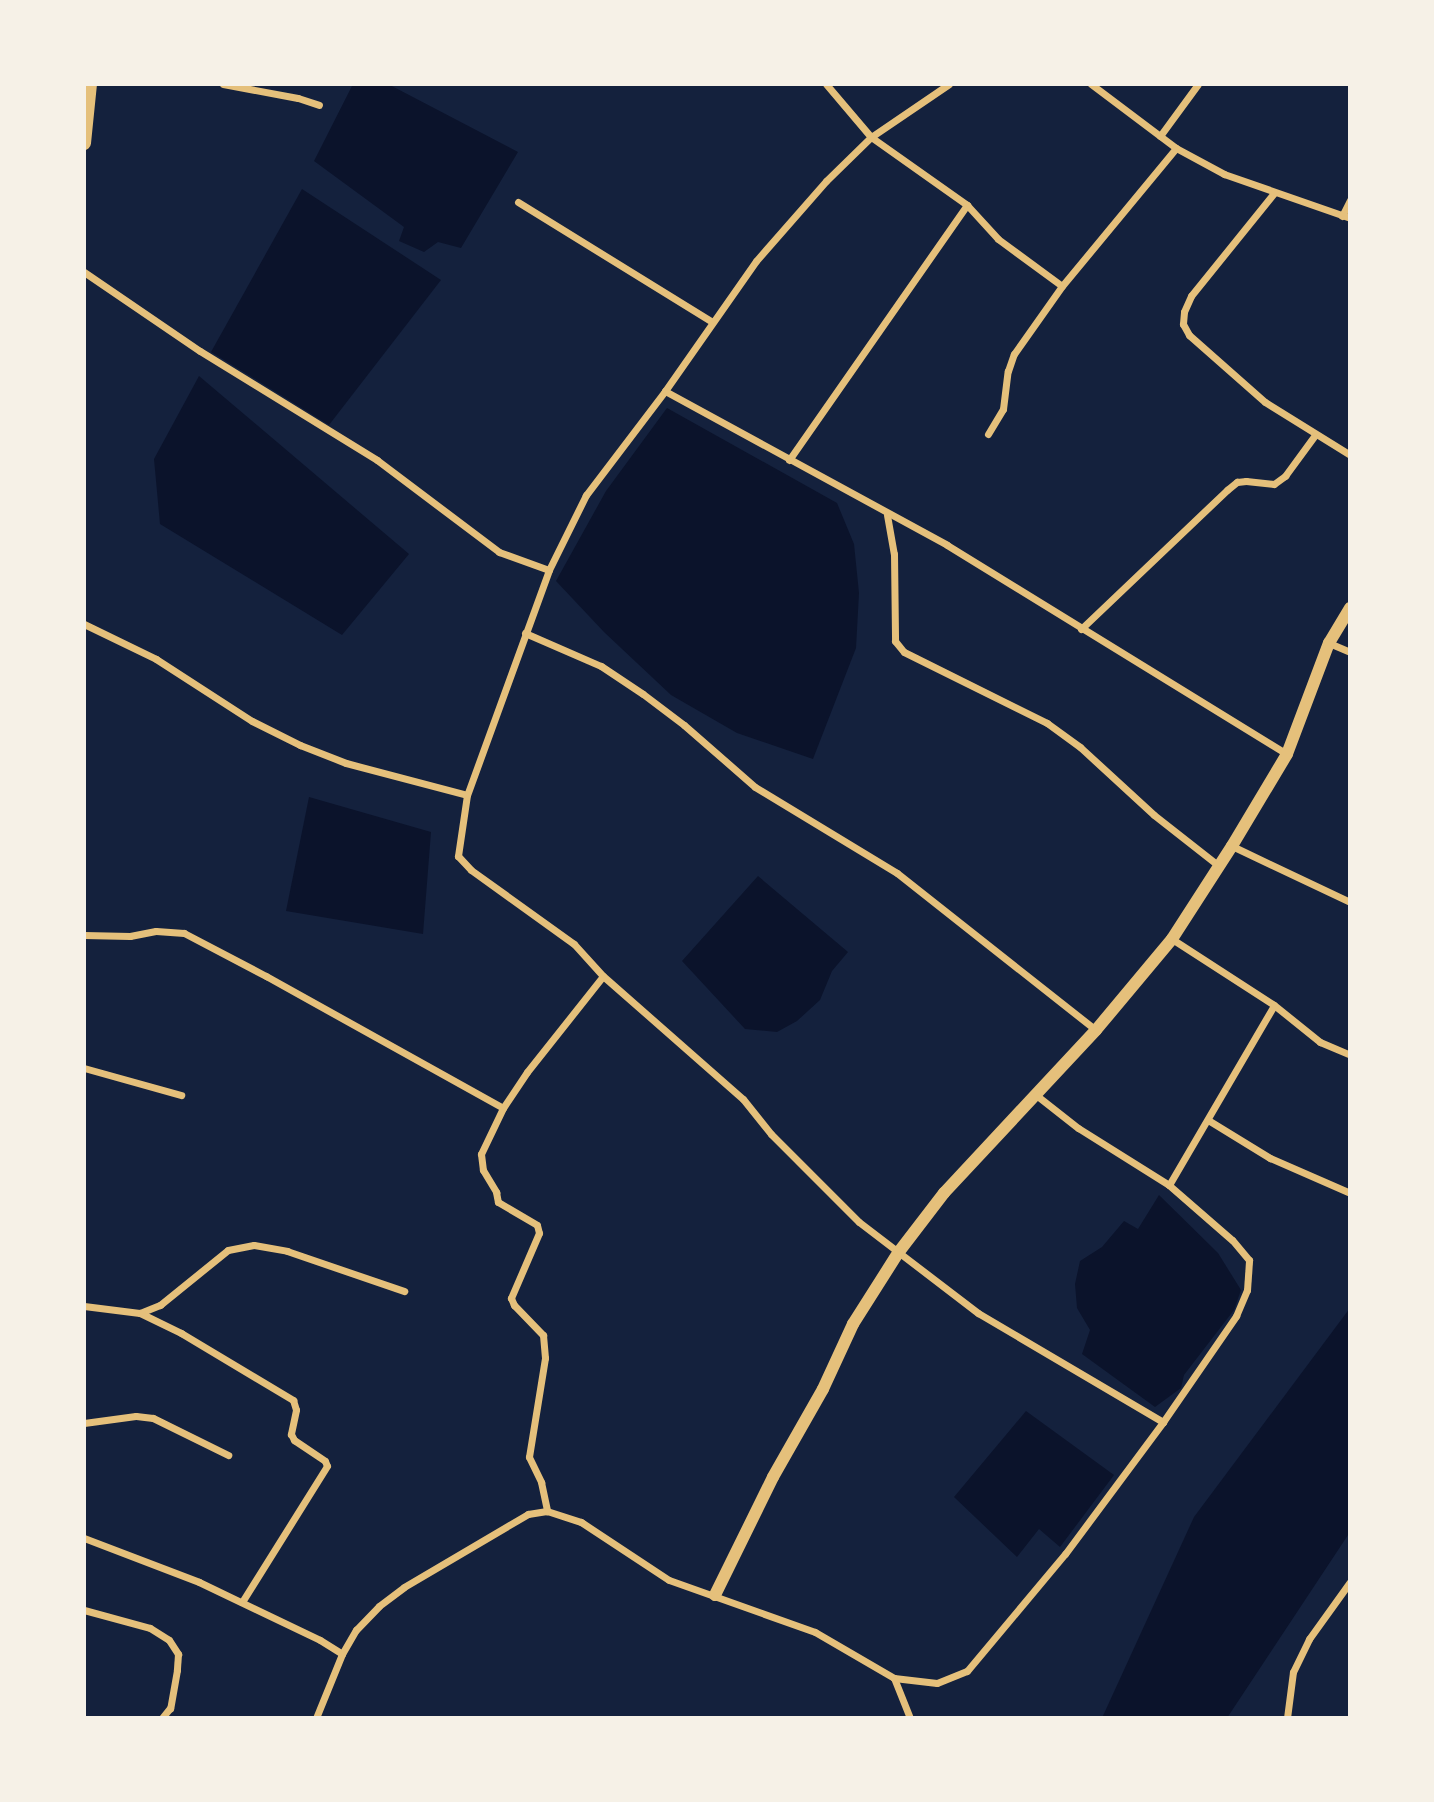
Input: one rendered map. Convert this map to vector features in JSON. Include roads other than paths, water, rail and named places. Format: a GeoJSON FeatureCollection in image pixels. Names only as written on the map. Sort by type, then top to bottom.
{"type":"FeatureCollection","features":[{"type":"Feature","properties":{"kind":"main road"},"geometry":{"type":"LineString","coordinates":[[84,143],[90,84]]}},
{"type":"Feature","properties":{"kind":"street"},"geometry":{"type":"LineString","coordinates":[[223,84],[298,97],[319,105]]}},
{"type":"Feature","properties":{"kind":"street"},"geometry":{"type":"LineString","coordinates":[[826,84],[871,137],[967,205],[998,239],[1062,286]]}},
{"type":"Feature","properties":{"kind":"street"},"geometry":{"type":"LineString","coordinates":[[949,84],[871,137],[826,181],[756,261],[665,391],[586,495],[549,570],[467,795],[458,856],[471,870],[574,944],[603,976],[743,1099],[821,1186],[898,1253],[978,1313],[1163,1422]]}},
{"type":"Feature","properties":{"kind":"street"},"geometry":{"type":"LineString","coordinates":[[1091,84],[1176,148],[1224,174],[1346,217],[1350,200]]}},
{"type":"Feature","properties":{"kind":"street"},"geometry":{"type":"LineString","coordinates":[[1160,136],[1198,84]]}},
{"type":"Feature","properties":{"kind":"street"},"geometry":{"type":"LineString","coordinates":[[988,434],[1003,409],[1008,371],[1014,354],[1062,286],[1176,148]]}},
{"type":"Feature","properties":{"kind":"street"},"geometry":{"type":"LineString","coordinates":[[1274,193],[1191,296],[1184,312],[1183,324],[1189,335],[1265,402],[1350,455]]}},
{"type":"Feature","properties":{"kind":"street"},"geometry":{"type":"LineString","coordinates":[[518,202],[712,322]]}},
{"type":"Feature","properties":{"kind":"street"},"geometry":{"type":"LineString","coordinates":[[789,460],[967,205]]}},
{"type":"Feature","properties":{"kind":"street"},"geometry":{"type":"LineString","coordinates":[[84,272],[200,351],[377,460],[499,552],[549,570]]}},
{"type":"Feature","properties":{"kind":"street"},"geometry":{"type":"LineString","coordinates":[[665,391],[887,515],[947,545],[1287,754]]}},
{"type":"Feature","properties":{"kind":"street"},"geometry":{"type":"LineString","coordinates":[[1081,629],[1227,490],[1237,482],[1274,484],[1285,476],[1315,435]]}},
{"type":"Feature","properties":{"kind":"street"},"geometry":{"type":"LineString","coordinates":[[887,515],[894,554],[895,641],[904,652],[1047,723],[1080,747],[1154,815],[1219,866]]}},
{"type":"Feature","properties":{"kind":"street"},"geometry":{"type":"LineString","coordinates":[[715,1595],[773,1477],[823,1389],[853,1324],[898,1253],[944,1193],[1096,1030],[1172,939],[1287,754],[1329,643],[1350,608]]}},
{"type":"Feature","properties":{"kind":"street"},"geometry":{"type":"LineString","coordinates":[[84,624],[156,659],[252,722],[300,745],[346,763],[467,795]]}},
{"type":"Feature","properties":{"kind":"street"},"geometry":{"type":"LineString","coordinates":[[526,633],[601,666],[643,694],[684,725],[755,787],[897,873],[1096,1030]]}},
{"type":"Feature","properties":{"kind":"street"},"geometry":{"type":"LineString","coordinates":[[1329,643],[1350,652]]}},
{"type":"Feature","properties":{"kind":"street"},"geometry":{"type":"LineString","coordinates":[[1232,846],[1350,902]]}},
{"type":"Feature","properties":{"kind":"street"},"geometry":{"type":"LineString","coordinates":[[84,935],[130,936],[156,931],[184,933],[503,1108]]}},
{"type":"Feature","properties":{"kind":"street"},"geometry":{"type":"LineString","coordinates":[[1172,939],[1274,1005],[1320,1042],[1350,1055]]}},
{"type":"Feature","properties":{"kind":"street"},"geometry":{"type":"LineString","coordinates":[[547,1511],[541,1482],[529,1457],[545,1358],[543,1335],[514,1305],[511,1298],[539,1233],[537,1225],[498,1202],[496,1192],[483,1170],[481,1154],[503,1108],[527,1072],[603,976]]}},
{"type":"Feature","properties":{"kind":"street"},"geometry":{"type":"LineString","coordinates":[[1169,1185],[1252,1038],[1274,1005]]}},
{"type":"Feature","properties":{"kind":"street"},"geometry":{"type":"LineString","coordinates":[[84,1069],[181,1095]]}},
{"type":"Feature","properties":{"kind":"street"},"geometry":{"type":"LineString","coordinates":[[316,1718],[342,1654],[356,1630],[379,1606],[404,1587],[528,1514],[547,1511],[581,1521],[669,1580],[816,1632],[894,1678],[937,1683],[967,1671],[1065,1554],[1163,1422],[1236,1316],[1247,1290],[1250,1261],[1231,1240],[1169,1185],[1078,1128],[1036,1095]]}},
{"type":"Feature","properties":{"kind":"street"},"geometry":{"type":"LineString","coordinates":[[1208,1120],[1270,1158],[1350,1193]]}},
{"type":"Feature","properties":{"kind":"street"},"geometry":{"type":"LineString","coordinates":[[140,1313],[160,1306],[228,1250],[254,1245],[287,1251],[404,1291]]}},
{"type":"Feature","properties":{"kind":"street"},"geometry":{"type":"LineString","coordinates":[[84,1306],[140,1313],[181,1333],[293,1400],[296,1410],[291,1434],[294,1440],[325,1461],[327,1466],[242,1602]]}},
{"type":"Feature","properties":{"kind":"street"},"geometry":{"type":"LineString","coordinates":[[84,1423],[135,1416],[153,1418],[228,1455]]}},
{"type":"Feature","properties":{"kind":"street"},"geometry":{"type":"LineString","coordinates":[[84,1538],[155,1563],[242,1602],[320,1640],[342,1654]]}},
{"type":"Feature","properties":{"kind":"street"},"geometry":{"type":"LineString","coordinates":[[1287,1718],[1293,1672],[1309,1639],[1350,1582]]}},
{"type":"Feature","properties":{"kind":"street"},"geometry":{"type":"LineString","coordinates":[[84,1611],[150,1628],[169,1640],[178,1654],[177,1670],[170,1708],[162,1718]]}},
{"type":"Feature","properties":{"kind":"street"},"geometry":{"type":"LineString","coordinates":[[894,1678],[910,1712],[910,1718]]}},
{"type":"Feature","properties":{"kind":"water"},"geometry":{"type":"Polygon","coordinates":[[[353,84],[388,84],[518,152],[461,248],[438,242],[424,252],[399,241],[404,227],[314,161],[353,84]]]}},
{"type":"Feature","properties":{"kind":"water"},"geometry":{"type":"Polygon","coordinates":[[[302,189],[441,280],[329,425],[211,352],[302,189]]]}},
{"type":"Feature","properties":{"kind":"water"},"geometry":{"type":"Polygon","coordinates":[[[199,376],[409,554],[342,635],[160,524],[154,459],[199,376]]]}},
{"type":"Feature","properties":{"kind":"water"},"geometry":{"type":"Polygon","coordinates":[[[667,408],[837,503],[854,544],[859,593],[856,648],[813,759],[737,733],[671,695],[604,632],[556,581],[606,491],[667,408]]]}},
{"type":"Feature","properties":{"kind":"water"},"geometry":{"type":"Polygon","coordinates":[[[309,797],[431,832],[423,934],[286,911],[309,797]]]}},
{"type":"Feature","properties":{"kind":"water"},"geometry":{"type":"Polygon","coordinates":[[[758,876],[848,952],[832,971],[820,1000],[797,1021],[777,1032],[745,1029],[682,961],[758,876]]]}},
{"type":"Feature","properties":{"kind":"water"},"geometry":{"type":"Polygon","coordinates":[[[1159,1195],[1218,1253],[1241,1290],[1234,1310],[1184,1375],[1181,1388],[1155,1407],[1082,1354],[1090,1330],[1077,1308],[1075,1284],[1080,1261],[1102,1247],[1124,1221],[1138,1229],[1159,1195]]]}},
{"type":"Feature","properties":{"kind":"water"},"geometry":{"type":"Polygon","coordinates":[[[1350,1308],[1350,1532],[1227,1718],[1102,1718],[1194,1517],[1350,1308]]]}},
{"type":"Feature","properties":{"kind":"water"},"geometry":{"type":"Polygon","coordinates":[[[1026,1411],[1114,1475],[1060,1547],[1039,1529],[1017,1557],[954,1497],[1026,1411]]]}}]}
